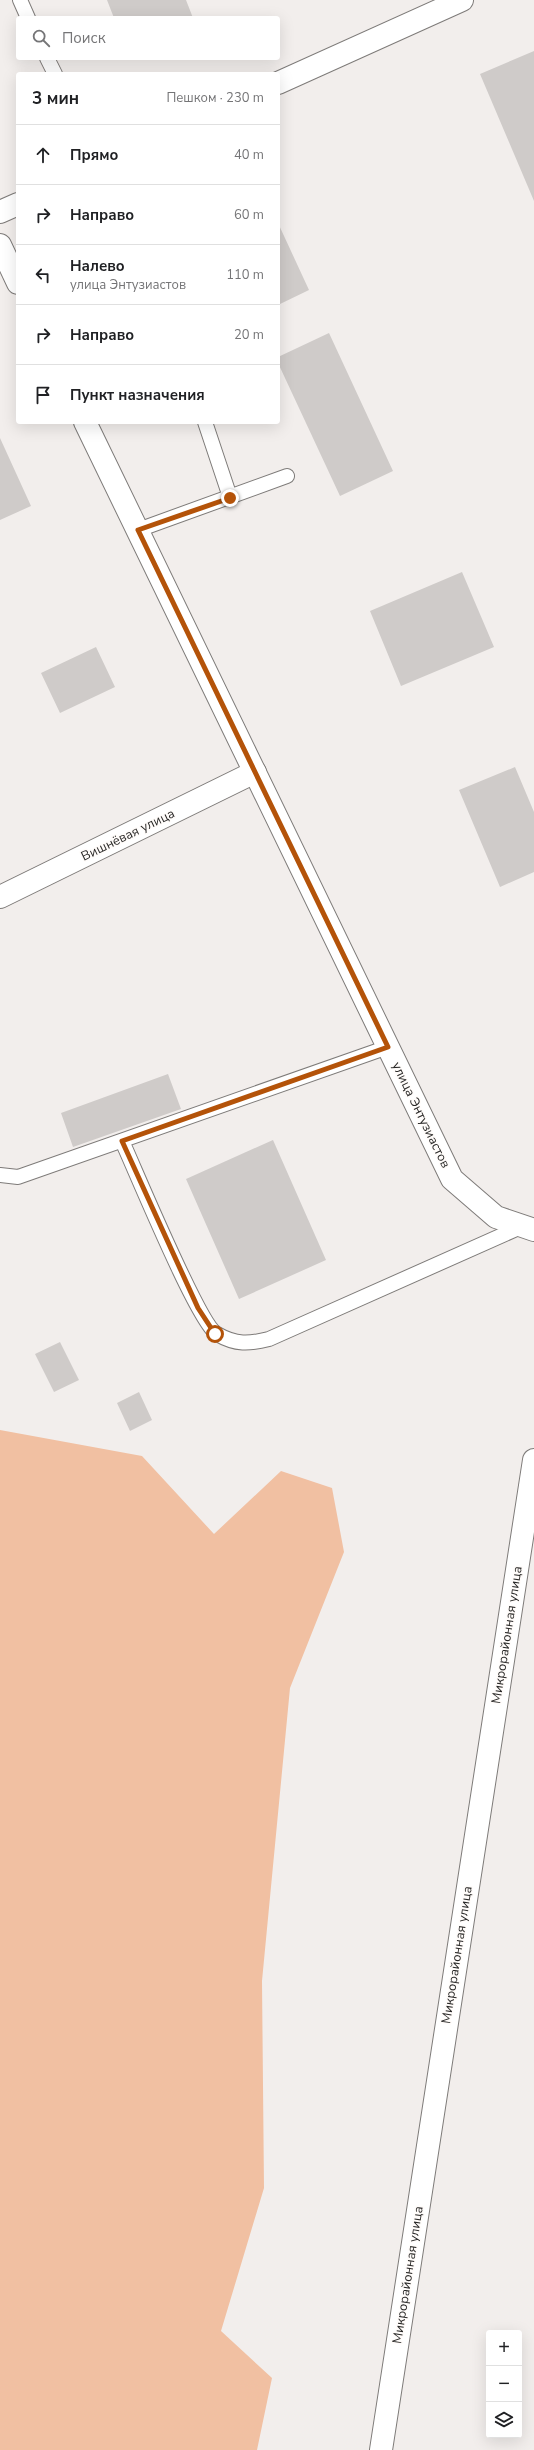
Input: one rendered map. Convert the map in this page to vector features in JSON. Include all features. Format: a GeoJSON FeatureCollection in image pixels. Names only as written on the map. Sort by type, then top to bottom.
{"type":"FeatureCollection","features":[{"type":"Feature","properties":{"kind":"street"},"geometry":{"type":"LineString","coordinates":[[280,82],[462,0]]}},
{"type":"Feature","properties":{"kind":"street"},"geometry":{"type":"LineString","coordinates":[[0,212],[16,205]]}},
{"type":"Feature","properties":{"kind":"street"},"geometry":{"type":"LineString","coordinates":[[0,245],[16,279]]}},
{"type":"Feature","properties":{"kind":"street","name":"улица Энтузиастов"},"geometry":{"type":"LineString","coordinates":[[86,424],[452,1179],[496,1217],[528,1228]]}},
{"type":"Feature","properties":{"kind":"street","name":"Вишнёвая улица"},"geometry":{"type":"LineString","coordinates":[[0,897],[255,772]]}},
{"type":"Feature","properties":{"kind":"street","name":"Микрорайонная улица"},"geometry":{"type":"LineString","coordinates":[[381,2450],[534,1460]]}},
{"type":"Feature","properties":{"kind":"lane"},"geometry":{"type":"LineString","coordinates":[[20,0],[27,16]]}},
{"type":"Feature","properties":{"kind":"lane"},"geometry":{"type":"LineString","coordinates":[[48,60],[54,72]]}},
{"type":"Feature","properties":{"kind":"lane"},"geometry":{"type":"LineString","coordinates":[[206,424],[230,498]]}},
{"type":"Feature","properties":{"kind":"lane"},"geometry":{"type":"LineString","coordinates":[[138,530],[230,498],[287,476]]}},
{"type":"Feature","properties":{"kind":"lane"},"geometry":{"type":"LineString","coordinates":[[0,1175],[18,1177],[388,1047]]}},
{"type":"Feature","properties":{"kind":"lane"},"geometry":{"type":"LineString","coordinates":[[122,1141],[198,1308],[215,1334],[245,1344],[269,1339],[528,1228]]}},
{"type":"Feature","properties":{"kind":"shaded area"},"geometry":{"type":"Polygon","coordinates":[[[0,1430],[142,1456],[214,1534],[281,1471],[332,1488],[344,1552],[290,1688],[262,1981],[264,2188],[221,2331],[272,2378],[257,2450],[0,2450],[0,1430]]]}},
{"type":"Feature","properties":{"kind":"building"},"geometry":{"type":"Polygon","coordinates":[[[107,0],[186,0],[192,16],[113,16],[107,0]]]}},
{"type":"Feature","properties":{"kind":"building"},"geometry":{"type":"Polygon","coordinates":[[[534,51],[534,201],[480,74],[534,51]]]}},
{"type":"Feature","properties":{"kind":"building"},"geometry":{"type":"Polygon","coordinates":[[[280,227],[309,290],[280,304],[280,227]]]}},
{"type":"Feature","properties":{"kind":"building"},"geometry":{"type":"Polygon","coordinates":[[[329,333],[393,471],[340,496],[280,367],[280,356],[329,333]]]}},
{"type":"Feature","properties":{"kind":"building"},"geometry":{"type":"Polygon","coordinates":[[[0,438],[31,506],[0,520],[0,438]]]}},
{"type":"Feature","properties":{"kind":"building"},"geometry":{"type":"Polygon","coordinates":[[[462,572],[494,647],[401,686],[370,611],[462,572]]]}},
{"type":"Feature","properties":{"kind":"building"},"geometry":{"type":"Polygon","coordinates":[[[96,647],[115,687],[60,713],[41,673],[96,647]]]}},
{"type":"Feature","properties":{"kind":"building"},"geometry":{"type":"Polygon","coordinates":[[[515,767],[534,812],[534,872],[500,887],[459,790],[515,767]]]}},
{"type":"Feature","properties":{"kind":"building"},"geometry":{"type":"Polygon","coordinates":[[[168,1074],[181,1109],[73,1147],[61,1113],[168,1074]]]}},
{"type":"Feature","properties":{"kind":"building"},"geometry":{"type":"Polygon","coordinates":[[[273,1140],[326,1260],[239,1299],[186,1179],[273,1140]]]}},
{"type":"Feature","properties":{"kind":"building"},"geometry":{"type":"Polygon","coordinates":[[[60,1342],[79,1380],[54,1392],[35,1354],[60,1342]]]}},
{"type":"Feature","properties":{"kind":"building"},"geometry":{"type":"Polygon","coordinates":[[[139,1392],[152,1420],[130,1431],[117,1403],[139,1392]]]}},
{"type":"Feature","properties":{"kind":"route"},"geometry":{"type":"LineString","coordinates":[[215,1334],[198,1308],[122,1141],[388,1047],[138,530],[230,498]]}}]}
